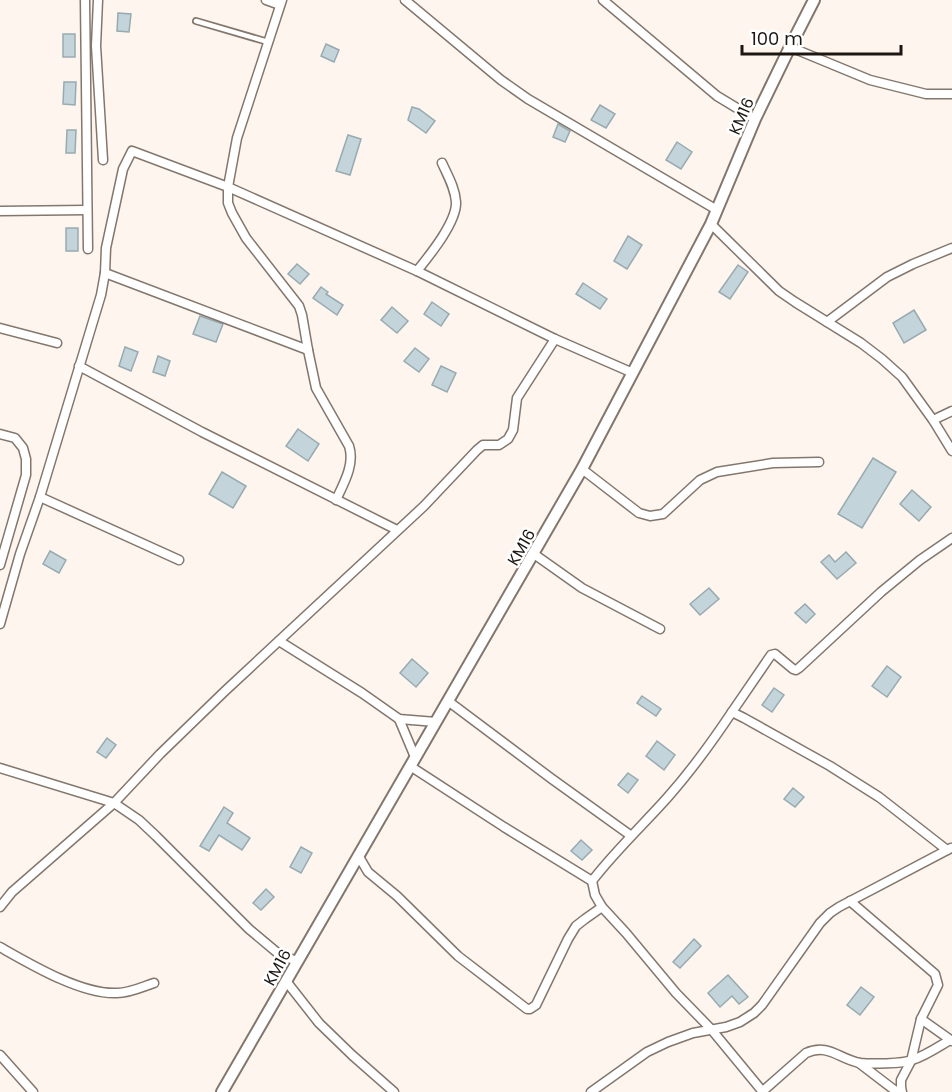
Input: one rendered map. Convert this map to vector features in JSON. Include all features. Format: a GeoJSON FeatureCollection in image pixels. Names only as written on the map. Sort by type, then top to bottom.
{"type":"FeatureCollection","features":[{"type":"Feature","properties":{"kind":"street"},"geometry":{"type":"LineString","coordinates":[[85,0],[88,249]]}},
{"type":"Feature","properties":{"kind":"street"},"geometry":{"type":"LineString","coordinates":[[98,0],[96,46],[103,160]]}},
{"type":"Feature","properties":{"kind":"street"},"geometry":{"type":"LineString","coordinates":[[266,0],[281,2],[237,138],[228,187],[228,203],[246,238],[298,306],[302,315],[316,388],[352,455],[336,500]]}},
{"type":"Feature","properties":{"kind":"street"},"geometry":{"type":"LineString","coordinates":[[405,0],[519,93],[717,210]]}},
{"type":"Feature","properties":{"kind":"street"},"geometry":{"type":"LineString","coordinates":[[603,0],[717,96],[755,119]]}},
{"type":"Feature","properties":{"kind":"street","name":"KM16"},"geometry":{"type":"LineString","coordinates":[[222,1092],[582,469],[711,224],[755,119],[814,0]]}},
{"type":"Feature","properties":{"kind":"street"},"geometry":{"type":"LineString","coordinates":[[790,47],[881,83],[926,94],[952,94]]}},
{"type":"Feature","properties":{"kind":"street"},"geometry":{"type":"LineString","coordinates":[[0,624],[101,295],[106,248],[123,169],[132,151],[228,187],[417,271],[555,339],[633,373]]}},
{"type":"Feature","properties":{"kind":"street"},"geometry":{"type":"LineString","coordinates":[[417,271],[441,240],[457,205],[453,187],[442,163]]}},
{"type":"Feature","properties":{"kind":"street"},"geometry":{"type":"LineString","coordinates":[[0,211],[87,210]]}},
{"type":"Feature","properties":{"kind":"street"},"geometry":{"type":"LineString","coordinates":[[711,224],[779,291],[861,343],[902,377],[952,451]]}},
{"type":"Feature","properties":{"kind":"street"},"geometry":{"type":"LineString","coordinates":[[827,322],[887,277],[952,248]]}},
{"type":"Feature","properties":{"kind":"street"},"geometry":{"type":"LineString","coordinates":[[105,273],[308,350]]}},
{"type":"Feature","properties":{"kind":"street"},"geometry":{"type":"LineString","coordinates":[[0,328],[57,343]]}},
{"type":"Feature","properties":{"kind":"street"},"geometry":{"type":"LineString","coordinates":[[0,907],[12,892],[114,802],[160,754],[424,506],[477,450],[483,445],[499,445],[508,439],[513,430],[517,398],[555,339]]}},
{"type":"Feature","properties":{"kind":"street"},"geometry":{"type":"LineString","coordinates":[[79,366],[202,432],[397,530]]}},
{"type":"Feature","properties":{"kind":"street"},"geometry":{"type":"LineString","coordinates":[[933,420],[952,411]]}},
{"type":"Feature","properties":{"kind":"street"},"geometry":{"type":"LineString","coordinates":[[0,434],[15,438],[23,448],[26,459],[26,475],[0,564]]}},
{"type":"Feature","properties":{"kind":"street"},"geometry":{"type":"LineString","coordinates":[[582,469],[639,513],[650,516],[663,514],[700,480],[717,472],[773,463],[819,462]]}},
{"type":"Feature","properties":{"kind":"street"},"geometry":{"type":"LineString","coordinates":[[40,497],[179,560]]}},
{"type":"Feature","properties":{"kind":"street"},"geometry":{"type":"LineString","coordinates":[[592,881],[630,835],[667,798],[696,764],[771,655],[775,654],[796,670],[881,592],[920,560],[952,538]]}},
{"type":"Feature","properties":{"kind":"street"},"geometry":{"type":"LineString","coordinates":[[534,554],[582,588],[660,629]]}},
{"type":"Feature","properties":{"kind":"street"},"geometry":{"type":"LineString","coordinates":[[279,641],[399,719],[436,722]]}},
{"type":"Feature","properties":{"kind":"street"},"geometry":{"type":"LineString","coordinates":[[448,701],[630,835]]}},
{"type":"Feature","properties":{"kind":"street"},"geometry":{"type":"LineString","coordinates":[[591,1092],[647,1052],[693,1033],[740,1022],[754,1013],[820,923],[830,913],[839,906],[950,849],[879,797],[830,766],[732,712]]}},
{"type":"Feature","properties":{"kind":"street"},"geometry":{"type":"LineString","coordinates":[[399,719],[413,762],[504,827],[592,881],[595,895],[602,907],[676,993],[711,1029],[763,1092],[806,1053],[814,1049],[823,1049],[859,1063],[897,1092]]}},
{"type":"Feature","properties":{"kind":"street"},"geometry":{"type":"LineString","coordinates":[[0,768],[114,802],[139,820],[249,929],[280,955],[297,961]]}},
{"type":"Feature","properties":{"kind":"street"},"geometry":{"type":"LineString","coordinates":[[358,855],[368,872],[404,903],[458,956],[527,1009],[536,1005],[576,926],[602,907]]}},
{"type":"Feature","properties":{"kind":"street"},"geometry":{"type":"LineString","coordinates":[[850,901],[934,974],[938,985],[921,1019],[911,1061],[901,1080],[902,1092]]}},
{"type":"Feature","properties":{"kind":"street"},"geometry":{"type":"LineString","coordinates":[[0,947],[41,970],[102,992],[115,994],[129,992],[154,983]]}},
{"type":"Feature","properties":{"kind":"street"},"geometry":{"type":"LineString","coordinates":[[286,981],[319,1023],[394,1092]]}},
{"type":"Feature","properties":{"kind":"street"},"geometry":{"type":"LineString","coordinates":[[859,1063],[911,1061],[951,1041],[921,1019]]}},
{"type":"Feature","properties":{"kind":"street"},"geometry":{"type":"LineString","coordinates":[[0,1055],[33,1092]]}},
{"type":"Feature","properties":{"kind":"lane"},"geometry":{"type":"LineString","coordinates":[[196,21],[268,42]]}},
{"type":"Feature","properties":{"kind":"building"},"geometry":{"type":"Polygon","coordinates":[[[118,13],[131,14],[129,32],[117,31],[118,13]]]}},
{"type":"Feature","properties":{"kind":"building"},"geometry":{"type":"Polygon","coordinates":[[[63,34],[75,34],[75,57],[63,57],[63,34]]]}},
{"type":"Feature","properties":{"kind":"building"},"geometry":{"type":"Polygon","coordinates":[[[326,44],[339,50],[334,62],[321,56],[326,44]]]}},
{"type":"Feature","properties":{"kind":"building"},"geometry":{"type":"Polygon","coordinates":[[[64,82],[76,82],[75,105],[63,104],[64,82]]]}},
{"type":"Feature","properties":{"kind":"building"},"geometry":{"type":"Polygon","coordinates":[[[600,105],[615,114],[606,128],[591,120],[600,105]]]}},
{"type":"Feature","properties":{"kind":"building"},"geometry":{"type":"Polygon","coordinates":[[[412,107],[419,109],[435,121],[426,133],[408,120],[412,107]]]}},
{"type":"Feature","properties":{"kind":"building"},"geometry":{"type":"Polygon","coordinates":[[[558,124],[570,131],[565,142],[553,137],[558,124]]]}},
{"type":"Feature","properties":{"kind":"building"},"geometry":{"type":"Polygon","coordinates":[[[67,130],[76,130],[75,153],[66,153],[67,130]]]}},
{"type":"Feature","properties":{"kind":"building"},"geometry":{"type":"Polygon","coordinates":[[[348,135],[361,139],[350,175],[336,171],[348,135]]]}},
{"type":"Feature","properties":{"kind":"building"},"geometry":{"type":"Polygon","coordinates":[[[677,142],[692,152],[681,169],[666,160],[677,142]]]}},
{"type":"Feature","properties":{"kind":"building"},"geometry":{"type":"Polygon","coordinates":[[[66,228],[78,228],[78,251],[66,251],[66,228]]]}},
{"type":"Feature","properties":{"kind":"building"},"geometry":{"type":"Polygon","coordinates":[[[628,236],[642,245],[627,269],[614,261],[628,236]]]}},
{"type":"Feature","properties":{"kind":"building"},"geometry":{"type":"Polygon","coordinates":[[[297,264],[309,274],[300,284],[288,274],[297,264]]]}},
{"type":"Feature","properties":{"kind":"building"},"geometry":{"type":"Polygon","coordinates":[[[738,265],[748,272],[730,299],[719,292],[738,265]]]}},
{"type":"Feature","properties":{"kind":"building"},"geometry":{"type":"Polygon","coordinates":[[[583,283],[607,299],[600,309],[576,294],[583,283]]]}},
{"type":"Feature","properties":{"kind":"building"},"geometry":{"type":"Polygon","coordinates":[[[321,287],[328,292],[326,294],[343,305],[337,315],[313,298],[321,287]]]}},
{"type":"Feature","properties":{"kind":"building"},"geometry":{"type":"Polygon","coordinates":[[[432,302],[449,314],[441,326],[424,314],[432,302]]]}},
{"type":"Feature","properties":{"kind":"building"},"geometry":{"type":"Polygon","coordinates":[[[392,307],[408,321],[397,333],[381,320],[392,307]]]}},
{"type":"Feature","properties":{"kind":"building"},"geometry":{"type":"Polygon","coordinates":[[[914,310],[926,330],[904,343],[893,323],[914,310]]]}},
{"type":"Feature","properties":{"kind":"building"},"geometry":{"type":"Polygon","coordinates":[[[200,316],[223,324],[216,342],[193,334],[200,316]]]}},
{"type":"Feature","properties":{"kind":"building"},"geometry":{"type":"Polygon","coordinates":[[[125,347],[138,352],[131,371],[119,366],[125,347]]]}},
{"type":"Feature","properties":{"kind":"building"},"geometry":{"type":"Polygon","coordinates":[[[415,348],[429,359],[419,372],[404,361],[415,348]]]}},
{"type":"Feature","properties":{"kind":"building"},"geometry":{"type":"Polygon","coordinates":[[[158,356],[170,361],[165,376],[153,372],[158,356]]]}},
{"type":"Feature","properties":{"kind":"building"},"geometry":{"type":"Polygon","coordinates":[[[441,366],[456,373],[447,392],[432,385],[441,366]]]}},
{"type":"Feature","properties":{"kind":"building"},"geometry":{"type":"Polygon","coordinates":[[[298,429],[319,444],[308,461],[286,446],[298,429]]]}},
{"type":"Feature","properties":{"kind":"building"},"geometry":{"type":"Polygon","coordinates":[[[873,458],[896,472],[862,528],[838,514],[873,458]]]}},
{"type":"Feature","properties":{"kind":"building"},"geometry":{"type":"Polygon","coordinates":[[[222,472],[246,486],[233,508],[209,494],[222,472]]]}},
{"type":"Feature","properties":{"kind":"building"},"geometry":{"type":"Polygon","coordinates":[[[912,490],[931,507],[919,521],[900,504],[912,490]]]}},
{"type":"Feature","properties":{"kind":"building"},"geometry":{"type":"Polygon","coordinates":[[[50,551],[66,560],[59,573],[43,564],[50,551]]]}},
{"type":"Feature","properties":{"kind":"building"},"geometry":{"type":"Polygon","coordinates":[[[846,552],[856,563],[837,579],[821,562],[829,555],[835,562],[846,552]]]}},
{"type":"Feature","properties":{"kind":"building"},"geometry":{"type":"Polygon","coordinates":[[[709,588],[719,599],[700,615],[690,604],[709,588]]]}},
{"type":"Feature","properties":{"kind":"building"},"geometry":{"type":"Polygon","coordinates":[[[805,604],[815,614],[806,623],[795,613],[805,604]]]}},
{"type":"Feature","properties":{"kind":"building"},"geometry":{"type":"Polygon","coordinates":[[[412,659],[428,673],[416,687],[400,673],[412,659]]]}},
{"type":"Feature","properties":{"kind":"building"},"geometry":{"type":"Polygon","coordinates":[[[887,666],[901,677],[887,697],[872,686],[887,666]]]}},
{"type":"Feature","properties":{"kind":"building"},"geometry":{"type":"Polygon","coordinates":[[[774,688],[784,695],[772,712],[762,705],[774,688]]]}},
{"type":"Feature","properties":{"kind":"building"},"geometry":{"type":"Polygon","coordinates":[[[642,696],[661,709],[656,716],[637,703],[642,696]]]}},
{"type":"Feature","properties":{"kind":"building"},"geometry":{"type":"Polygon","coordinates":[[[107,738],[116,745],[106,758],[97,752],[107,738]]]}},
{"type":"Feature","properties":{"kind":"building"},"geometry":{"type":"Polygon","coordinates":[[[657,741],[675,755],[664,770],[646,756],[657,741]]]}},
{"type":"Feature","properties":{"kind":"building"},"geometry":{"type":"Polygon","coordinates":[[[628,773],[638,780],[628,793],[618,785],[628,773]]]}},
{"type":"Feature","properties":{"kind":"building"},"geometry":{"type":"Polygon","coordinates":[[[793,788],[804,797],[795,807],[784,799],[793,788]]]}},
{"type":"Feature","properties":{"kind":"building"},"geometry":{"type":"Polygon","coordinates":[[[224,807],[233,813],[227,823],[250,838],[242,850],[219,835],[209,851],[200,846],[224,807]]]}},
{"type":"Feature","properties":{"kind":"building"},"geometry":{"type":"Polygon","coordinates":[[[581,840],[592,850],[582,860],[571,851],[581,840]]]}},
{"type":"Feature","properties":{"kind":"building"},"geometry":{"type":"Polygon","coordinates":[[[301,847],[312,853],[301,873],[290,867],[301,847]]]}},
{"type":"Feature","properties":{"kind":"building"},"geometry":{"type":"Polygon","coordinates":[[[266,889],[274,897],[261,910],[253,903],[266,889]]]}},
{"type":"Feature","properties":{"kind":"building"},"geometry":{"type":"Polygon","coordinates":[[[694,939],[701,946],[680,968],[673,962],[694,939]]]}},
{"type":"Feature","properties":{"kind":"building"},"geometry":{"type":"Polygon","coordinates":[[[728,975],[748,997],[739,1004],[732,996],[720,1007],[708,993],[728,975]]]}},
{"type":"Feature","properties":{"kind":"building"},"geometry":{"type":"Polygon","coordinates":[[[861,987],[874,997],[860,1015],[847,1005],[861,987]]]}}]}
